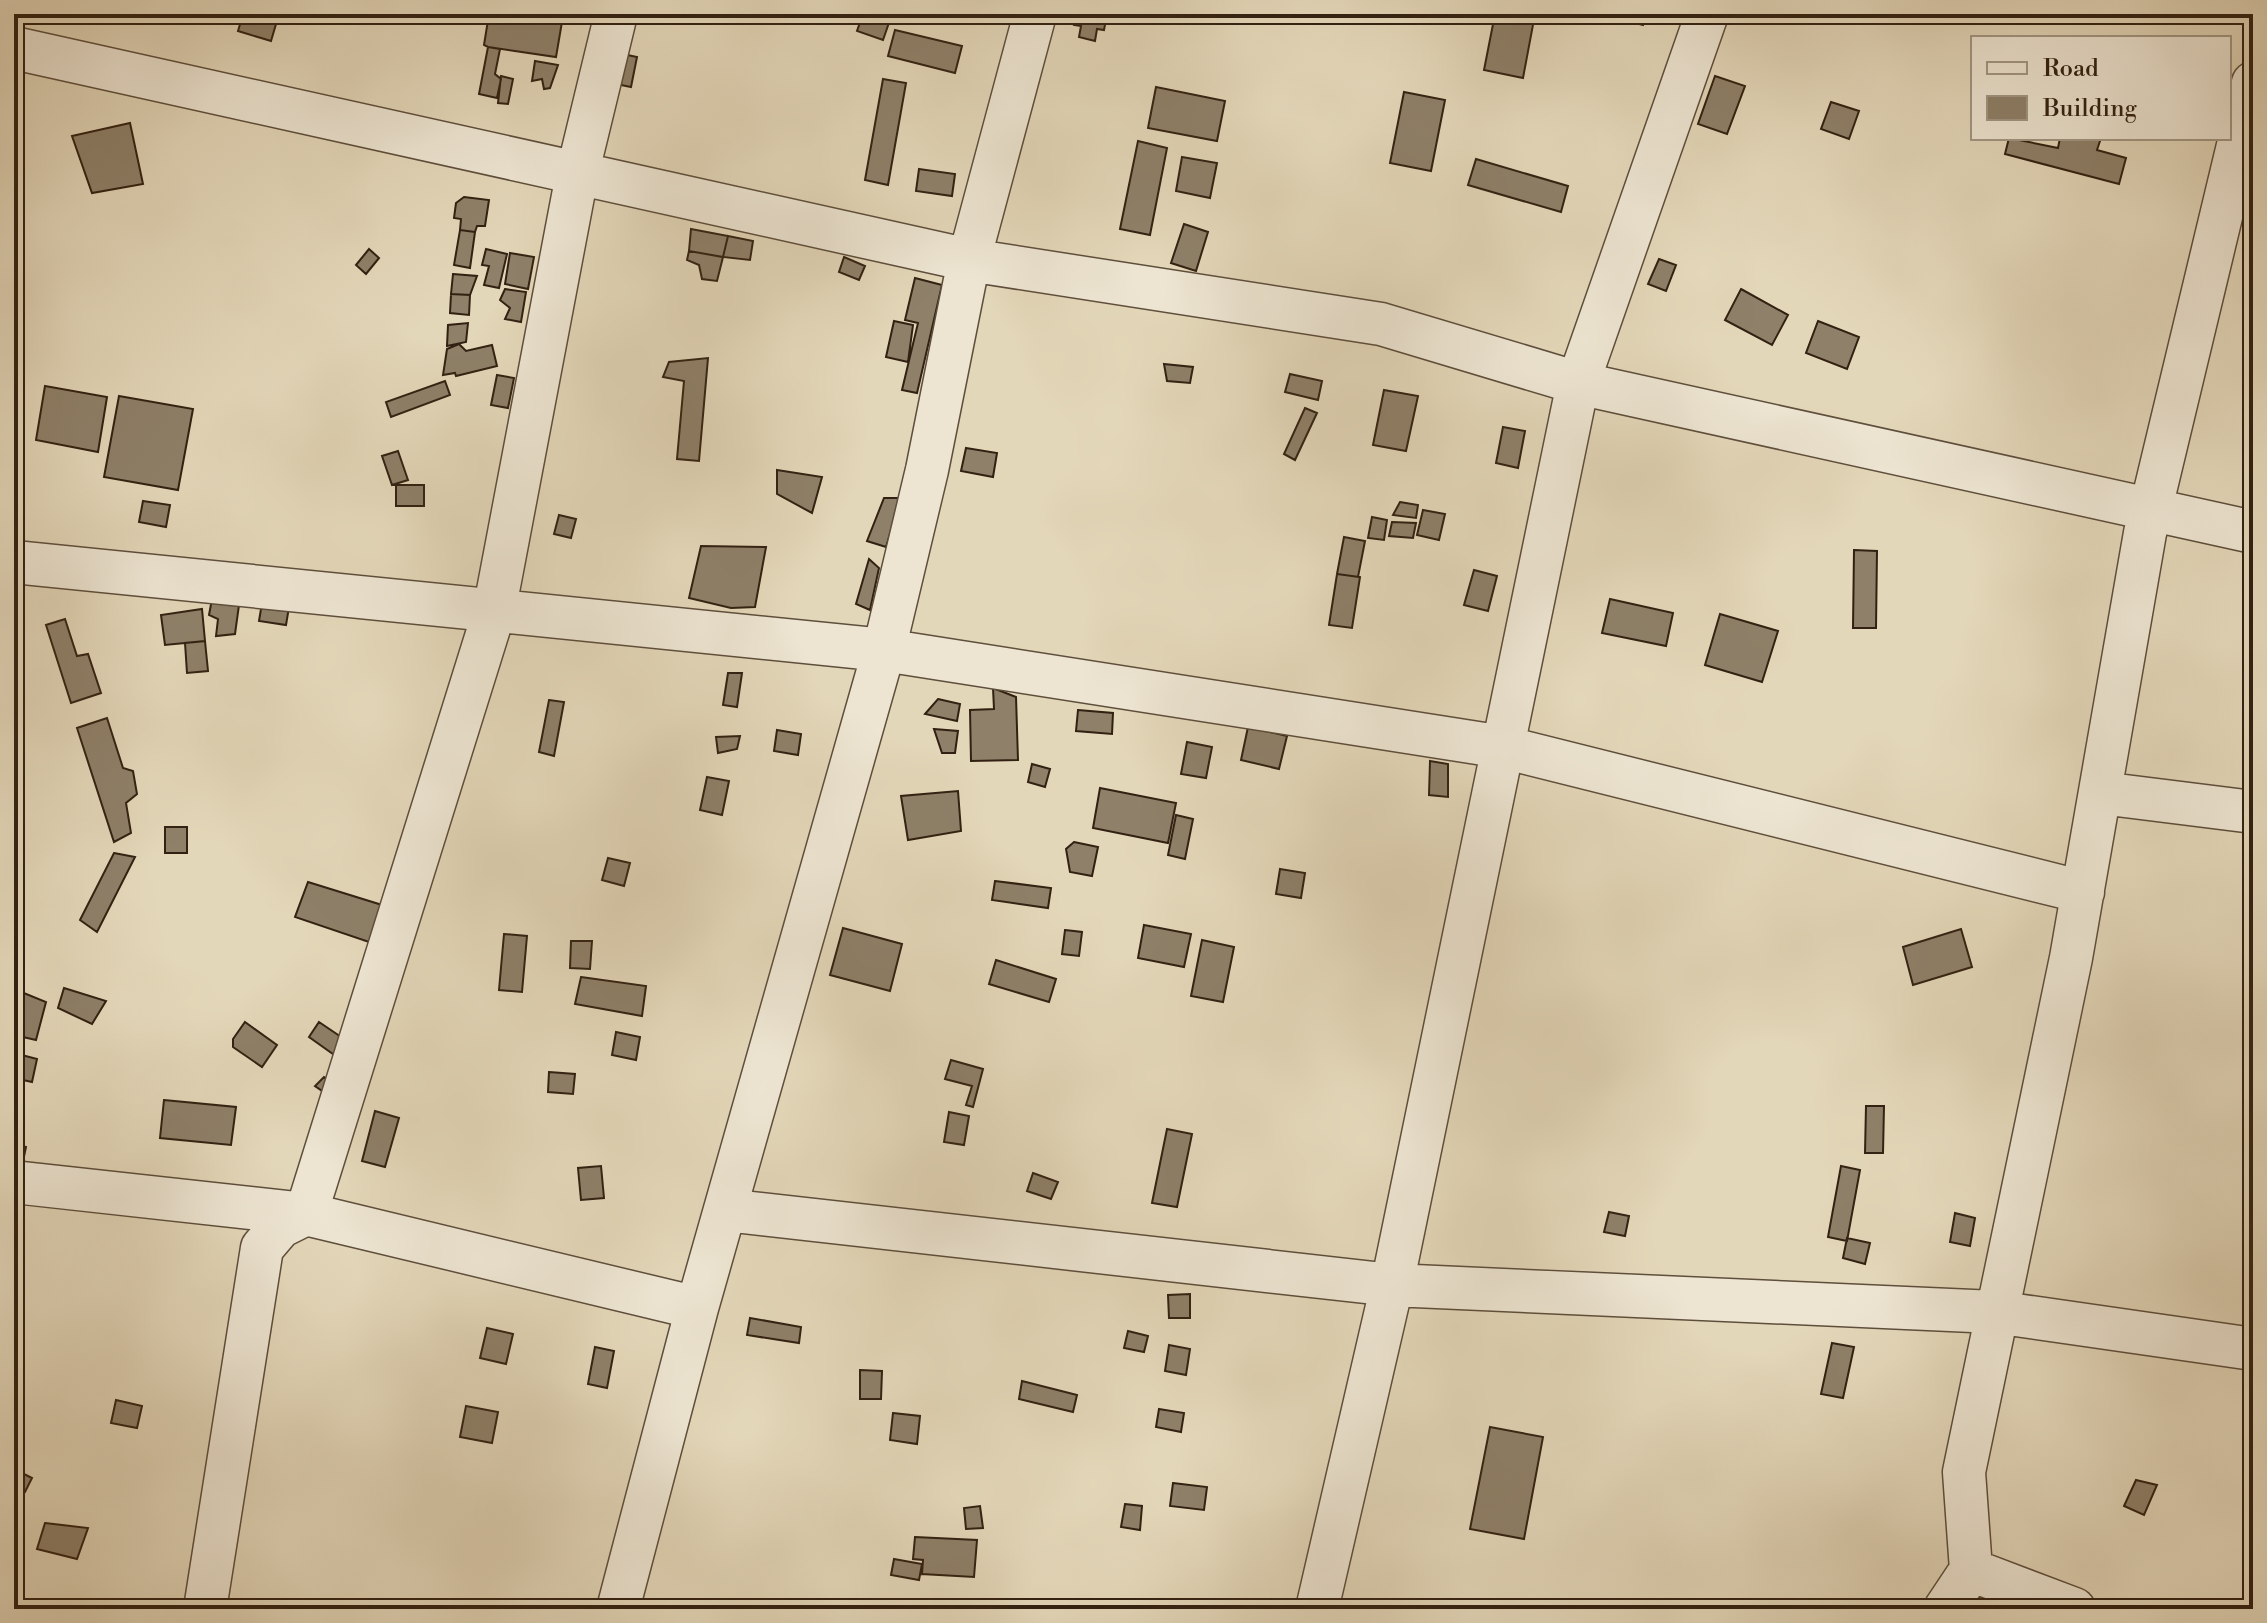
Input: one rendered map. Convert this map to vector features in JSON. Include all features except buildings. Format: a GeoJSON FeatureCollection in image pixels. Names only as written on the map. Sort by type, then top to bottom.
{"type":"FeatureCollection","features":[{"type":"Feature","properties":{"kind":"street"},"geometry":{"type":"LineString","coordinates":[[205,1609],[262,1248],[280,1227],[306,1214],[494,612],[577,175],[616,14]]}},
{"type":"Feature","properties":{"kind":"street"},"geometry":{"type":"LineString","coordinates":[[618,1609],[697,1308],[884,650],[927,470],[969,260],[1035,14]]}},
{"type":"Feature","properties":{"kind":"street"},"geometry":{"type":"LineString","coordinates":[[1317,1609],[1392,1285],[1578,383],[1707,14]]}},
{"type":"Feature","properties":{"kind":"street"},"geometry":{"type":"LineString","coordinates":[[14,48],[969,260],[1381,324],[1578,383],[2253,532]]}},
{"type":"Feature","properties":{"kind":"street"},"geometry":{"type":"LineString","coordinates":[[1945,1609],[1971,1570],[1964,1472],[2083,892],[2151,508],[2253,83]]}},
{"type":"Feature","properties":{"kind":"street"},"geometry":{"type":"LineString","coordinates":[[14,562],[884,650],[1503,747],[2083,892]]}},
{"type":"Feature","properties":{"kind":"street"},"geometry":{"type":"LineString","coordinates":[[2101,793],[2253,812]]}},
{"type":"Feature","properties":{"kind":"street"},"geometry":{"type":"LineString","coordinates":[[14,1182],[306,1214],[697,1308]]}},
{"type":"Feature","properties":{"kind":"street"},"geometry":{"type":"LineString","coordinates":[[725,1210],[1392,1285],[1995,1312],[2253,1349]]}},
{"type":"Feature","properties":{"kind":"street"},"geometry":{"type":"LineString","coordinates":[[1971,1570],[2074,1609]]}}]}
